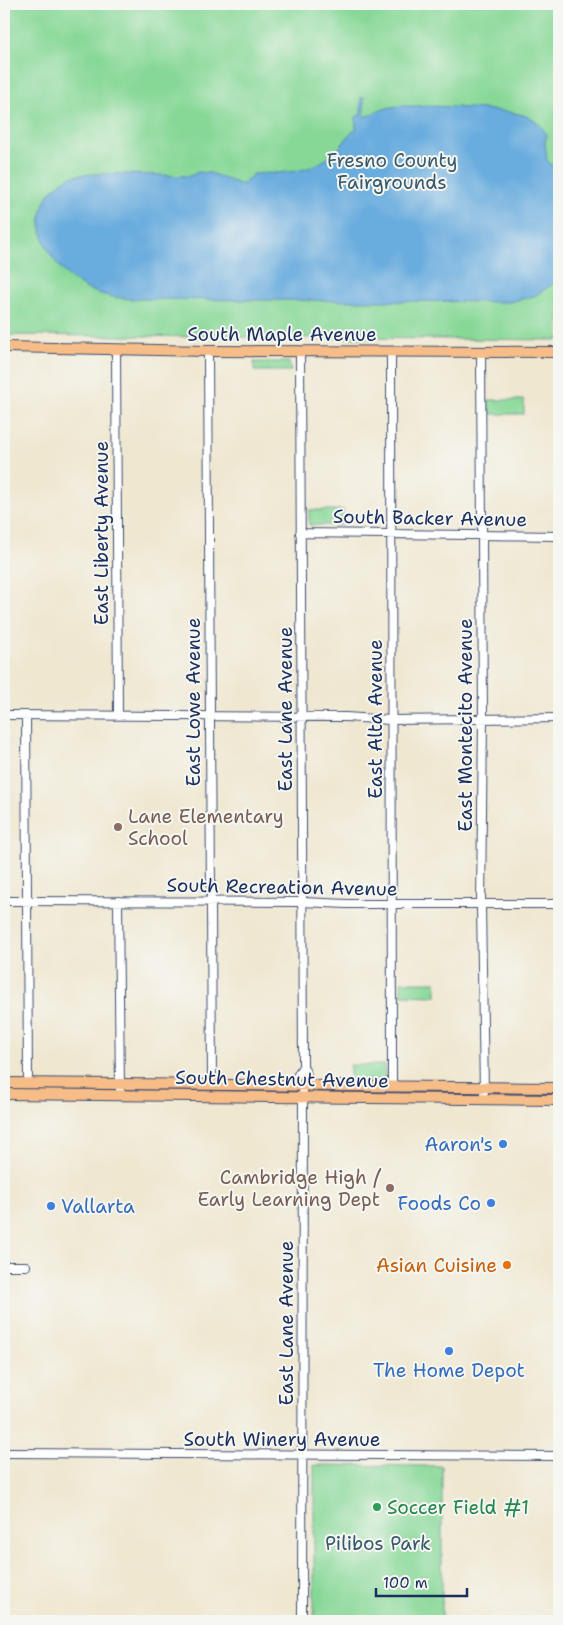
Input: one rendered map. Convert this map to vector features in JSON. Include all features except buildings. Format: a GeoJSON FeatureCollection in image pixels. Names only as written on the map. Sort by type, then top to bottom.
{"type":"FeatureCollection","features":[{"type":"Feature","properties":{"kind":"main road","name":"South Maple Avenue"},"geometry":{"type":"LineString","coordinates":[[4,347],[208,351],[559,352]]}},
{"type":"Feature","properties":{"kind":"main road","name":"South Chestnut Avenue"},"geometry":{"type":"LineString","coordinates":[[4,1083],[559,1088]]}},
{"type":"Feature","properties":{"kind":"main road"},"geometry":{"type":"LineString","coordinates":[[188,1095],[193,1089],[234,1089],[238,1084]]}},
{"type":"Feature","properties":{"kind":"main road"},"geometry":{"type":"LineString","coordinates":[[525,1100],[533,1094],[559,1093]]}},
{"type":"Feature","properties":{"kind":"main road","name":"South Chestnut Avenue"},"geometry":{"type":"LineString","coordinates":[[4,1094],[559,1100]]}},
{"type":"Feature","properties":{"kind":"street","name":"East Liberty Avenue"},"geometry":{"type":"LineString","coordinates":[[116,350],[118,715]]}},
{"type":"Feature","properties":{"kind":"street","name":"East Lowe Avenue"},"geometry":{"type":"LineString","coordinates":[[208,351],[212,1084]]}},
{"type":"Feature","properties":{"kind":"street","name":"East Lane Avenue"},"geometry":{"type":"LineString","coordinates":[[300,351],[303,1066],[302,1621]]}},
{"type":"Feature","properties":{"kind":"street","name":"East Alta Avenue"},"geometry":{"type":"LineString","coordinates":[[391,352],[390,720],[392,1087]]}},
{"type":"Feature","properties":{"kind":"street","name":"East Montecito Avenue"},"geometry":{"type":"LineString","coordinates":[[481,352],[480,534],[483,718],[481,905],[484,1098]]}},
{"type":"Feature","properties":{"kind":"street","name":"South Backer Avenue"},"geometry":{"type":"LineString","coordinates":[[300,533],[559,536]]}},
{"type":"Feature","properties":{"kind":"street"},"geometry":{"type":"LineString","coordinates":[[4,715],[118,715],[209,718],[302,717],[390,720],[559,718]]}},
{"type":"Feature","properties":{"kind":"street"},"geometry":{"type":"LineString","coordinates":[[26,715],[28,1083]]}},
{"type":"Feature","properties":{"kind":"street","name":"South Recreation Avenue"},"geometry":{"type":"LineString","coordinates":[[4,900],[481,905],[559,904]]}},
{"type":"Feature","properties":{"kind":"street"},"geometry":{"type":"LineString","coordinates":[[118,901],[120,1094]]}},
{"type":"Feature","properties":{"kind":"street"},"geometry":{"type":"LineString","coordinates":[[302,1085],[303,1066]]}},
{"type":"Feature","properties":{"kind":"street"},"geometry":{"type":"LineString","coordinates":[[4,1266],[26,1266]]}},
{"type":"Feature","properties":{"kind":"street","name":"South Winery Avenue"},"geometry":{"type":"LineString","coordinates":[[4,1454],[559,1456]]}},
{"type":"Feature","properties":{"kind":"green space","name":"Fresno County Fairgrounds"},"geometry":{"type":"Polygon","coordinates":[[[4,4],[559,4],[559,340],[4,335],[4,4]]]}},
{"type":"Feature","properties":{"kind":"green space"},"geometry":{"type":"Polygon","coordinates":[[[254,362],[289,362],[291,371],[254,371],[254,362]]]}},
{"type":"Feature","properties":{"kind":"green space"},"geometry":{"type":"Polygon","coordinates":[[[489,400],[524,400],[524,414],[489,414],[489,400]]]}},
{"type":"Feature","properties":{"kind":"green space"},"geometry":{"type":"Polygon","coordinates":[[[309,510],[343,510],[343,525],[309,525],[309,510]]]}},
{"type":"Feature","properties":{"kind":"green space"},"geometry":{"type":"Polygon","coordinates":[[[401,982],[436,982],[436,996],[401,995],[401,982]]]}},
{"type":"Feature","properties":{"kind":"green space"},"geometry":{"type":"Polygon","coordinates":[[[350,1065],[385,1065],[385,1078],[383,1080],[350,1080],[350,1065]]]}},
{"type":"Feature","properties":{"kind":"green space","name":"Pilibos Park"},"geometry":{"type":"Polygon","coordinates":[[[314,1465],[442,1466],[442,1621],[314,1621],[314,1465]]]}},
{"type":"Feature","properties":{"kind":"water"},"geometry":{"type":"Polygon","coordinates":[[[361,97],[364,97],[364,114],[366,117],[391,107],[439,106],[503,111],[528,117],[539,125],[547,135],[545,142],[547,161],[559,171],[559,280],[534,296],[509,302],[132,299],[100,294],[85,288],[72,279],[51,255],[41,228],[41,214],[45,201],[54,188],[68,178],[91,174],[190,176],[198,172],[210,173],[242,185],[253,174],[303,169],[313,166],[332,155],[356,129],[356,117],[361,114],[361,97]]]}},
{"type":"Feature","properties":{"kind":"place","name":"Lane Elementary School"},"geometry":{"type":"Point","coordinates":[118,827]}},
{"type":"Feature","properties":{"kind":"place","name":"Aaron's"},"geometry":{"type":"Point","coordinates":[503,1144]}},
{"type":"Feature","properties":{"kind":"place","name":"Cambridge High / Early Learning Dept"},"geometry":{"type":"Point","coordinates":[390,1188]}},
{"type":"Feature","properties":{"kind":"place","name":"Foods Co"},"geometry":{"type":"Point","coordinates":[491,1203]}},
{"type":"Feature","properties":{"kind":"place","name":"Vallarta"},"geometry":{"type":"Point","coordinates":[51,1206]}},
{"type":"Feature","properties":{"kind":"place","name":"Asian Cuisine"},"geometry":{"type":"Point","coordinates":[507,1265]}},
{"type":"Feature","properties":{"kind":"place","name":"The Home Depot"},"geometry":{"type":"Point","coordinates":[449,1351]}},
{"type":"Feature","properties":{"kind":"place","name":"Soccer Field #1"},"geometry":{"type":"Point","coordinates":[377,1507]}}]}
